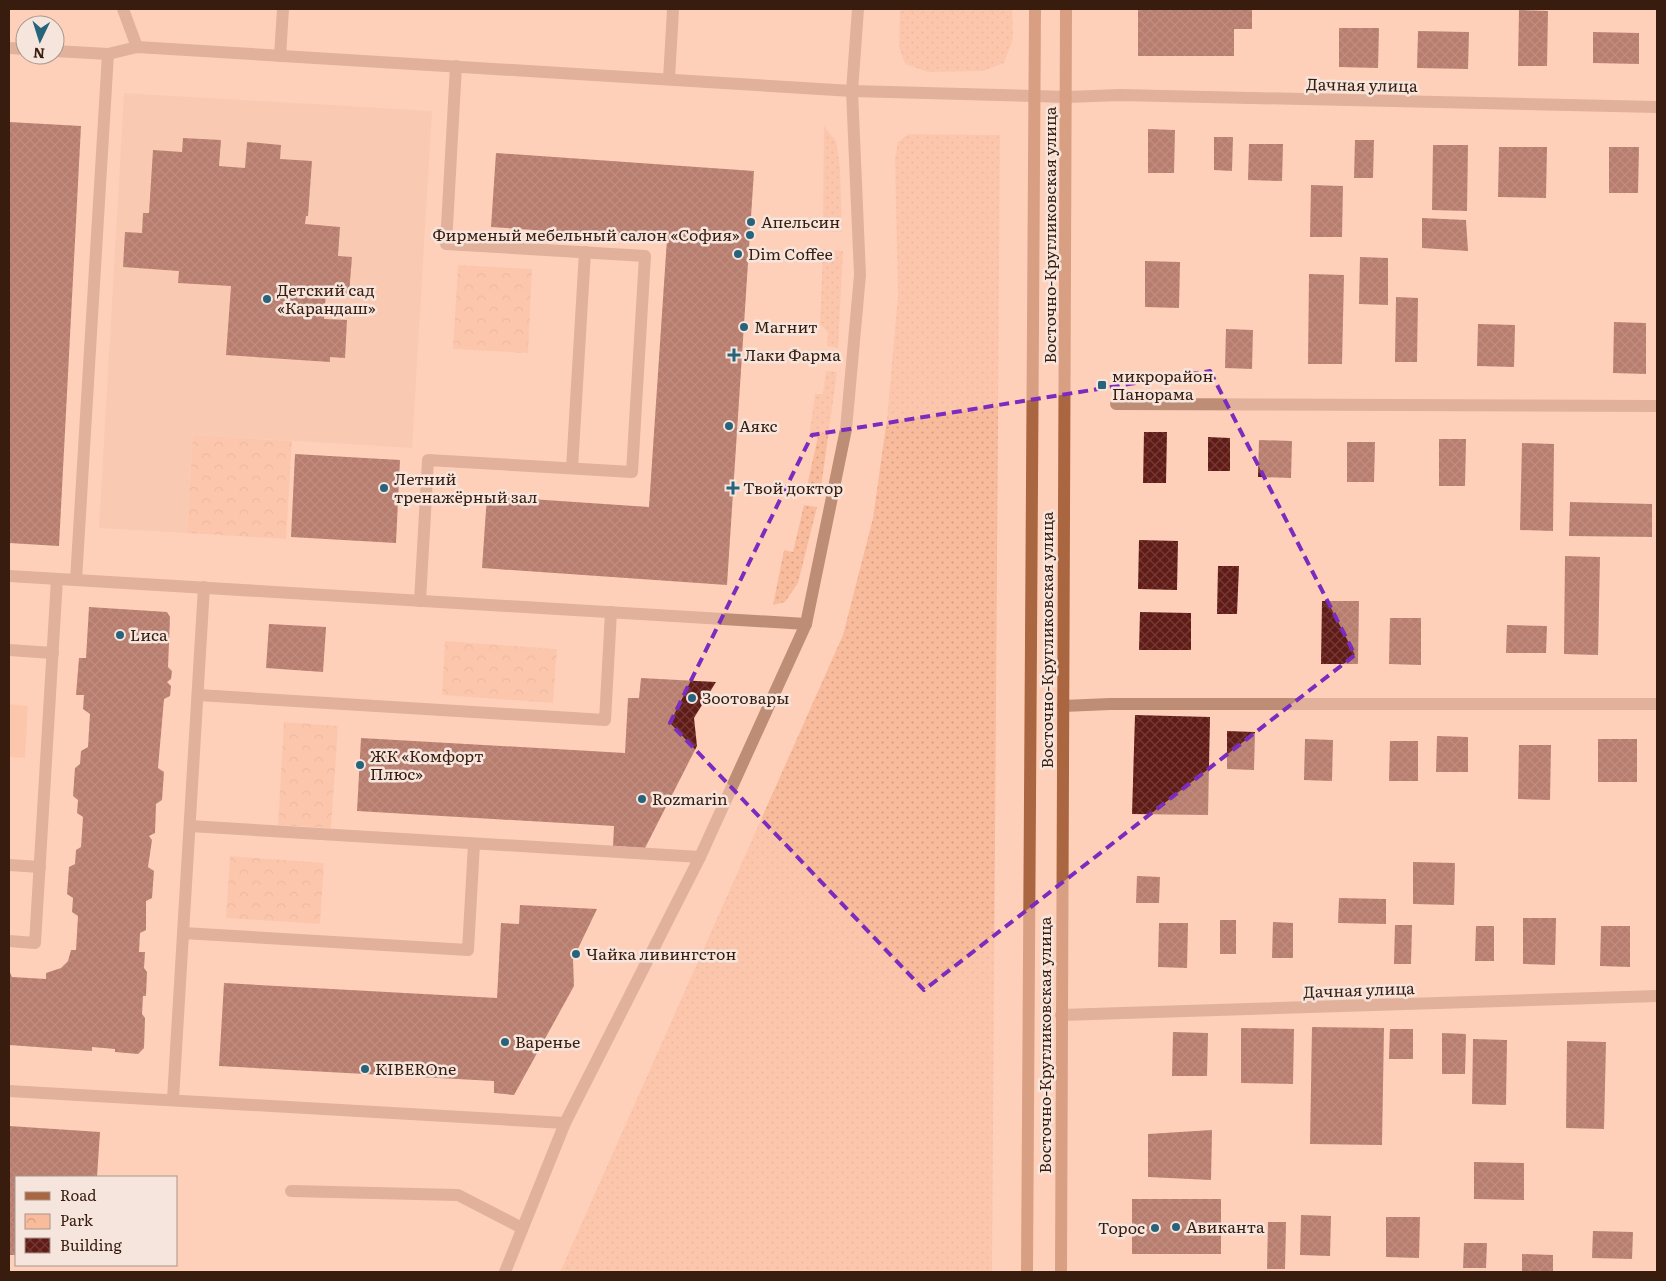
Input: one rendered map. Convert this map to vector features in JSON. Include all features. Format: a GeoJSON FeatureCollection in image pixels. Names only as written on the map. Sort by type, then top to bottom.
{"type":"FeatureCollection","features":[{"type":"Feature","properties":{"kind":"main road","name":"Восточно-Кругликовская улица"},"geometry":{"type":"LineString","coordinates":[[1027,1272],[1035,9]]}},
{"type":"Feature","properties":{"kind":"main road","name":"Восточно-Кругликовская улица"},"geometry":{"type":"LineString","coordinates":[[1061,1272],[1066,9]]}},
{"type":"Feature","properties":{"kind":"street"},"geometry":{"type":"LineString","coordinates":[[122,9],[137,47]]}},
{"type":"Feature","properties":{"kind":"street"},"geometry":{"type":"LineString","coordinates":[[280,56],[282,9]]}},
{"type":"Feature","properties":{"kind":"street"},"geometry":{"type":"LineString","coordinates":[[669,79],[673,9]]}},
{"type":"Feature","properties":{"kind":"street"},"geometry":{"type":"LineString","coordinates":[[504,1272],[565,1123],[700,857],[806,624],[846,429],[860,275],[852,91],[858,9]]}},
{"type":"Feature","properties":{"kind":"street","name":"Дачная улица"},"geometry":{"type":"LineString","coordinates":[[65,52],[108,54],[137,47],[852,91],[1067,97],[1130,96],[1657,107]]}},
{"type":"Feature","properties":{"kind":"street"},"geometry":{"type":"LineString","coordinates":[[76,580],[108,54]]}},
{"type":"Feature","properties":{"kind":"street"},"geometry":{"type":"LineString","coordinates":[[420,601],[428,460],[632,472],[645,256],[446,244],[456,66]]}},
{"type":"Feature","properties":{"kind":"street"},"geometry":{"type":"LineString","coordinates":[[572,468],[585,252]]}},
{"type":"Feature","properties":{"kind":"street"},"geometry":{"type":"LineString","coordinates":[[1116,404],[1657,406]]}},
{"type":"Feature","properties":{"kind":"street"},"geometry":{"type":"LineString","coordinates":[[9,576],[806,624]]}},
{"type":"Feature","properties":{"kind":"street"},"geometry":{"type":"LineString","coordinates":[[9,941],[35,943],[57,578]]}},
{"type":"Feature","properties":{"kind":"street"},"geometry":{"type":"LineString","coordinates":[[173,1099],[204,587]]}},
{"type":"Feature","properties":{"kind":"street"},"geometry":{"type":"LineString","coordinates":[[198,695],[605,720],[611,612]]}},
{"type":"Feature","properties":{"kind":"street"},"geometry":{"type":"LineString","coordinates":[[9,650],[53,653]]}},
{"type":"Feature","properties":{"kind":"street"},"geometry":{"type":"LineString","coordinates":[[1062,706],[1110,704],[1657,704]]}},
{"type":"Feature","properties":{"kind":"street"},"geometry":{"type":"LineString","coordinates":[[190,826],[700,857]]}},
{"type":"Feature","properties":{"kind":"street"},"geometry":{"type":"LineString","coordinates":[[183,933],[468,950],[474,844]]}},
{"type":"Feature","properties":{"kind":"street"},"geometry":{"type":"LineString","coordinates":[[9,865],[40,867]]}},
{"type":"Feature","properties":{"kind":"street","name":"Дачная улица"},"geometry":{"type":"LineString","coordinates":[[1061,1015],[1657,996]]}},
{"type":"Feature","properties":{"kind":"street"},"geometry":{"type":"LineString","coordinates":[[9,1092],[173,1099],[565,1123]]}},
{"type":"Feature","properties":{"kind":"street"},"geometry":{"type":"LineString","coordinates":[[291,1191],[458,1195],[522,1228]]}},
{"type":"Feature","properties":{"kind":"highlighted area"},"geometry":{"type":"Polygon","coordinates":[[[1210,371],[1355,655],[924,990],[670,723],[812,435],[1210,371]]]}},
{"type":"Feature","properties":{"kind":"shaded area","name":"Детский сад «Карандаш»"},"geometry":{"type":"Polygon","coordinates":[[[124,93],[432,111],[412,448],[193,435],[187,533],[99,528],[124,93]]]}},
{"type":"Feature","properties":{"kind":"green space"},"geometry":{"type":"Polygon","coordinates":[[[900,9],[1012,9],[1013,39],[1004,63],[983,71],[928,72],[905,64],[899,47],[900,9]]]}},
{"type":"Feature","properties":{"kind":"green space"},"geometry":{"type":"Polygon","coordinates":[[[824,126],[836,141],[840,167],[842,232],[823,231],[824,126]]]}},
{"type":"Feature","properties":{"kind":"green space"},"geometry":{"type":"Polygon","coordinates":[[[908,134],[1000,135],[992,1272],[560,1272],[843,635],[873,518],[887,419],[898,296],[895,159],[898,142],[908,134]]]}},
{"type":"Feature","properties":{"kind":"green space"},"geometry":{"type":"Polygon","coordinates":[[[823,249],[843,251],[838,348],[827,346],[828,332],[820,324],[823,249]]]}},
{"type":"Feature","properties":{"kind":"green space"},"geometry":{"type":"Polygon","coordinates":[[[458,265],[532,269],[528,353],[453,349],[458,265]]]}},
{"type":"Feature","properties":{"kind":"green space"},"geometry":{"type":"Polygon","coordinates":[[[826,371],[837,372],[821,487],[807,486],[818,437],[809,437],[815,394],[823,394],[826,371]]]}},
{"type":"Feature","properties":{"kind":"green space"},"geometry":{"type":"Polygon","coordinates":[[[193,435],[292,441],[286,539],[187,533],[193,435]]]}},
{"type":"Feature","properties":{"kind":"green space"},"geometry":{"type":"Polygon","coordinates":[[[804,505],[817,507],[798,583],[785,602],[773,605],[784,550],[793,552],[804,505]]]}},
{"type":"Feature","properties":{"kind":"green space"},"geometry":{"type":"Polygon","coordinates":[[[445,641],[557,649],[553,703],[442,695],[445,641]]]}},
{"type":"Feature","properties":{"kind":"green space"},"geometry":{"type":"Polygon","coordinates":[[[9,704],[28,706],[25,758],[9,757],[9,704]]]}},
{"type":"Feature","properties":{"kind":"green space"},"geometry":{"type":"Polygon","coordinates":[[[284,722],[338,726],[331,828],[278,825],[284,722]]]}},
{"type":"Feature","properties":{"kind":"green space"},"geometry":{"type":"Polygon","coordinates":[[[230,856],[324,863],[320,924],[226,918],[230,856]]]}},
{"type":"Feature","properties":{"kind":"building"},"geometry":{"type":"Polygon","coordinates":[[[1138,9],[1252,9],[1252,29],[1234,29],[1234,56],[1138,56],[1138,9]]]}},
{"type":"Feature","properties":{"kind":"building"},"geometry":{"type":"Polygon","coordinates":[[[1519,10],[1548,11],[1547,66],[1518,66],[1519,10]]]}},
{"type":"Feature","properties":{"kind":"building"},"geometry":{"type":"Polygon","coordinates":[[[1339,28],[1379,28],[1378,68],[1339,67],[1339,28]]]}},
{"type":"Feature","properties":{"kind":"building"},"geometry":{"type":"Polygon","coordinates":[[[1418,31],[1469,32],[1468,69],[1417,68],[1418,31]]]}},
{"type":"Feature","properties":{"kind":"building"},"geometry":{"type":"Polygon","coordinates":[[[1593,32],[1639,33],[1639,64],[1593,63],[1593,32]]]}},
{"type":"Feature","properties":{"kind":"building"},"geometry":{"type":"Polygon","coordinates":[[[9,122],[81,126],[59,546],[9,543],[9,122]]]}},
{"type":"Feature","properties":{"kind":"building"},"geometry":{"type":"Polygon","coordinates":[[[1148,129],[1175,130],[1174,173],[1148,173],[1148,129]]]}},
{"type":"Feature","properties":{"kind":"building"},"geometry":{"type":"Polygon","coordinates":[[[1214,137],[1233,137],[1232,171],[1214,170],[1214,137]]]}},
{"type":"Feature","properties":{"kind":"building"},"geometry":{"type":"Polygon","coordinates":[[[183,138],[221,140],[219,166],[245,168],[247,142],[281,145],[280,159],[312,161],[308,216],[306,216],[305,224],[340,227],[338,256],[352,257],[349,294],[326,292],[324,319],[347,320],[345,358],[330,357],[330,362],[226,355],[231,286],[178,283],[179,271],[123,267],[125,232],[142,233],[143,213],[149,213],[153,150],[182,152],[183,138]]]}},
{"type":"Feature","properties":{"kind":"building"},"geometry":{"type":"Polygon","coordinates":[[[1355,140],[1374,140],[1373,178],[1354,178],[1355,140]]]}},
{"type":"Feature","properties":{"kind":"building"},"geometry":{"type":"Polygon","coordinates":[[[1249,144],[1283,144],[1282,181],[1248,180],[1249,144]]]}},
{"type":"Feature","properties":{"kind":"building"},"geometry":{"type":"Polygon","coordinates":[[[1433,145],[1468,145],[1467,211],[1432,210],[1433,145]]]}},
{"type":"Feature","properties":{"kind":"building"},"geometry":{"type":"Polygon","coordinates":[[[1499,147],[1547,147],[1546,198],[1498,197],[1499,147]]]}},
{"type":"Feature","properties":{"kind":"building"},"geometry":{"type":"Polygon","coordinates":[[[1609,147],[1639,147],[1638,193],[1609,193],[1609,147]]]}},
{"type":"Feature","properties":{"kind":"building"},"geometry":{"type":"Polygon","coordinates":[[[496,153],[754,171],[727,585],[482,568],[487,496],[649,507],[667,239],[491,227],[496,153]]]}},
{"type":"Feature","properties":{"kind":"building"},"geometry":{"type":"Polygon","coordinates":[[[1311,185],[1343,186],[1342,237],[1310,237],[1311,185]]]}},
{"type":"Feature","properties":{"kind":"building"},"geometry":{"type":"Polygon","coordinates":[[[1422,218],[1466,220],[1468,251],[1422,248],[1422,218]]]}},
{"type":"Feature","properties":{"kind":"building"},"geometry":{"type":"Polygon","coordinates":[[[1360,257],[1388,258],[1388,305],[1359,304],[1360,257]]]}},
{"type":"Feature","properties":{"kind":"building"},"geometry":{"type":"Polygon","coordinates":[[[1145,261],[1180,262],[1179,308],[1145,307],[1145,261]]]}},
{"type":"Feature","properties":{"kind":"building"},"geometry":{"type":"Polygon","coordinates":[[[1309,274],[1344,275],[1342,364],[1308,364],[1309,274]]]}},
{"type":"Feature","properties":{"kind":"building"},"geometry":{"type":"Polygon","coordinates":[[[1396,297],[1418,298],[1417,362],[1395,362],[1396,297]]]}},
{"type":"Feature","properties":{"kind":"building"},"geometry":{"type":"Polygon","coordinates":[[[1614,322],[1646,323],[1646,374],[1613,373],[1614,322]]]}},
{"type":"Feature","properties":{"kind":"building"},"geometry":{"type":"Polygon","coordinates":[[[1478,324],[1515,325],[1514,367],[1477,366],[1478,324]]]}},
{"type":"Feature","properties":{"kind":"building"},"geometry":{"type":"Polygon","coordinates":[[[1226,329],[1253,330],[1252,369],[1225,368],[1226,329]]]}},
{"type":"Feature","properties":{"kind":"building"},"geometry":{"type":"Polygon","coordinates":[[[1144,432],[1167,432],[1166,483],[1143,483],[1144,432]]]}},
{"type":"Feature","properties":{"kind":"building"},"geometry":{"type":"Polygon","coordinates":[[[1208,437],[1230,438],[1230,471],[1208,471],[1208,437]]]}},
{"type":"Feature","properties":{"kind":"building"},"geometry":{"type":"Polygon","coordinates":[[[1439,439],[1466,439],[1465,486],[1439,486],[1439,439]]]}},
{"type":"Feature","properties":{"kind":"building"},"geometry":{"type":"Polygon","coordinates":[[[1259,440],[1292,441],[1291,478],[1258,477],[1259,440]]]}},
{"type":"Feature","properties":{"kind":"building"},"geometry":{"type":"Polygon","coordinates":[[[1347,442],[1375,442],[1374,482],[1347,482],[1347,442]]]}},
{"type":"Feature","properties":{"kind":"building"},"geometry":{"type":"Polygon","coordinates":[[[1522,443],[1554,444],[1553,531],[1520,530],[1522,443]]]}},
{"type":"Feature","properties":{"kind":"building","name":"Летний тренажёрный зал"},"geometry":{"type":"Polygon","coordinates":[[[295,454],[400,460],[396,543],[291,537],[295,454]]]}},
{"type":"Feature","properties":{"kind":"building"},"geometry":{"type":"Polygon","coordinates":[[[1570,502],[1652,504],[1652,537],[1569,536],[1570,502]]]}},
{"type":"Feature","properties":{"kind":"building"},"geometry":{"type":"Polygon","coordinates":[[[1139,540],[1178,541],[1177,590],[1138,589],[1139,540]]]}},
{"type":"Feature","properties":{"kind":"building"},"geometry":{"type":"Polygon","coordinates":[[[1565,556],[1600,557],[1598,655],[1564,654],[1565,556]]]}},
{"type":"Feature","properties":{"kind":"building"},"geometry":{"type":"Polygon","coordinates":[[[1218,566],[1239,566],[1237,614],[1217,614],[1218,566]]]}},
{"type":"Feature","properties":{"kind":"building"},"geometry":{"type":"Polygon","coordinates":[[[1322,601],[1359,601],[1358,664],[1321,664],[1322,601]]]}},
{"type":"Feature","properties":{"kind":"building"},"geometry":{"type":"Polygon","coordinates":[[[89,607],[167,612],[170,617],[168,667],[172,671],[171,679],[167,682],[171,686],[170,696],[164,699],[158,768],[164,772],[162,800],[156,804],[155,833],[149,836],[152,840],[148,867],[154,871],[152,898],[146,901],[146,930],[140,933],[139,952],[145,952],[144,968],[147,972],[146,996],[143,996],[142,1014],[145,1018],[144,1048],[138,1054],[92,1047],[92,1051],[9,1045],[9,970],[12,977],[46,979],[46,973],[61,968],[68,961],[71,950],[76,950],[78,916],[72,912],[73,898],[67,894],[69,867],[75,864],[76,850],[81,847],[83,817],[77,813],[78,800],[73,796],[75,768],[80,764],[81,751],[88,747],[90,714],[83,709],[84,695],[76,695],[79,658],[86,658],[89,607]]]}},
{"type":"Feature","properties":{"kind":"building"},"geometry":{"type":"Polygon","coordinates":[[[1140,612],[1191,613],[1191,650],[1139,650],[1140,612]]]}},
{"type":"Feature","properties":{"kind":"building"},"geometry":{"type":"Polygon","coordinates":[[[1390,618],[1421,618],[1421,665],[1389,664],[1390,618]]]}},
{"type":"Feature","properties":{"kind":"building"},"geometry":{"type":"Polygon","coordinates":[[[269,624],[326,627],[323,672],[266,668],[269,624]]]}},
{"type":"Feature","properties":{"kind":"building"},"geometry":{"type":"Polygon","coordinates":[[[1507,625],[1547,626],[1546,653],[1506,653],[1507,625]]]}},
{"type":"Feature","properties":{"kind":"building"},"geometry":{"type":"Polygon","coordinates":[[[641,678],[716,682],[694,718],[697,746],[645,848],[613,846],[614,826],[357,811],[361,738],[625,753],[628,698],[639,698],[641,678]]]}},
{"type":"Feature","properties":{"kind":"building"},"geometry":{"type":"Polygon","coordinates":[[[1135,715],[1210,717],[1208,815],[1132,814],[1135,715]]]}},
{"type":"Feature","properties":{"kind":"building"},"geometry":{"type":"Polygon","coordinates":[[[1227,731],[1255,732],[1254,770],[1227,769],[1227,731]]]}},
{"type":"Feature","properties":{"kind":"building"},"geometry":{"type":"Polygon","coordinates":[[[1437,736],[1468,737],[1468,772],[1436,772],[1437,736]]]}},
{"type":"Feature","properties":{"kind":"building"},"geometry":{"type":"Polygon","coordinates":[[[1305,739],[1333,740],[1332,781],[1304,780],[1305,739]]]}},
{"type":"Feature","properties":{"kind":"building"},"geometry":{"type":"Polygon","coordinates":[[[1598,739],[1637,739],[1637,782],[1598,782],[1598,739]]]}},
{"type":"Feature","properties":{"kind":"building"},"geometry":{"type":"Polygon","coordinates":[[[1390,741],[1418,741],[1418,781],[1389,781],[1390,741]]]}},
{"type":"Feature","properties":{"kind":"building"},"geometry":{"type":"Polygon","coordinates":[[[1519,745],[1551,745],[1550,800],[1518,799],[1519,745]]]}},
{"type":"Feature","properties":{"kind":"building"},"geometry":{"type":"Polygon","coordinates":[[[1413,862],[1455,863],[1454,905],[1413,904],[1413,862]]]}},
{"type":"Feature","properties":{"kind":"building"},"geometry":{"type":"Polygon","coordinates":[[[1137,876],[1160,877],[1159,903],[1136,903],[1137,876]]]}},
{"type":"Feature","properties":{"kind":"building"},"geometry":{"type":"Polygon","coordinates":[[[1339,898],[1386,899],[1386,924],[1338,923],[1339,898]]]}},
{"type":"Feature","properties":{"kind":"building"},"geometry":{"type":"Polygon","coordinates":[[[520,905],[597,909],[573,959],[574,986],[514,1095],[494,1093],[494,1081],[219,1066],[224,983],[497,998],[501,923],[519,924],[520,905]]]}},
{"type":"Feature","properties":{"kind":"building"},"geometry":{"type":"Polygon","coordinates":[[[1523,918],[1556,918],[1555,965],[1523,964],[1523,918]]]}},
{"type":"Feature","properties":{"kind":"building"},"geometry":{"type":"Polygon","coordinates":[[[1220,920],[1236,920],[1236,954],[1220,954],[1220,920]]]}},
{"type":"Feature","properties":{"kind":"building"},"geometry":{"type":"Polygon","coordinates":[[[1273,922],[1293,923],[1293,958],[1272,958],[1273,922]]]}},
{"type":"Feature","properties":{"kind":"building"},"geometry":{"type":"Polygon","coordinates":[[[1159,923],[1188,923],[1187,968],[1158,967],[1159,923]]]}},
{"type":"Feature","properties":{"kind":"building"},"geometry":{"type":"Polygon","coordinates":[[[1395,925],[1412,925],[1411,964],[1394,964],[1395,925]]]}},
{"type":"Feature","properties":{"kind":"building"},"geometry":{"type":"Polygon","coordinates":[[[1476,926],[1494,926],[1494,961],[1475,961],[1476,926]]]}},
{"type":"Feature","properties":{"kind":"building"},"geometry":{"type":"Polygon","coordinates":[[[1601,926],[1630,926],[1630,967],[1600,966],[1601,926]]]}},
{"type":"Feature","properties":{"kind":"building"},"geometry":{"type":"Polygon","coordinates":[[[1312,1027],[1384,1028],[1382,1145],[1310,1144],[1312,1027]]]}},
{"type":"Feature","properties":{"kind":"building"},"geometry":{"type":"Polygon","coordinates":[[[1241,1028],[1294,1029],[1293,1084],[1241,1083],[1241,1028]]]}},
{"type":"Feature","properties":{"kind":"building"},"geometry":{"type":"Polygon","coordinates":[[[1390,1029],[1413,1029],[1413,1059],[1389,1059],[1390,1029]]]}},
{"type":"Feature","properties":{"kind":"building"},"geometry":{"type":"Polygon","coordinates":[[[1173,1032],[1208,1033],[1207,1076],[1172,1076],[1173,1032]]]}},
{"type":"Feature","properties":{"kind":"building"},"geometry":{"type":"Polygon","coordinates":[[[1442,1033],[1466,1034],[1465,1074],[1442,1074],[1442,1033]]]}},
{"type":"Feature","properties":{"kind":"building"},"geometry":{"type":"Polygon","coordinates":[[[1473,1039],[1507,1040],[1506,1105],[1472,1104],[1473,1039]]]}},
{"type":"Feature","properties":{"kind":"building"},"geometry":{"type":"Polygon","coordinates":[[[1567,1041],[1606,1042],[1604,1129],[1566,1128],[1567,1041]]]}},
{"type":"Feature","properties":{"kind":"building"},"geometry":{"type":"Polygon","coordinates":[[[9,1126],[100,1132],[97,1176],[15,1176],[15,1255],[9,1255],[9,1126]]]}},
{"type":"Feature","properties":{"kind":"building"},"geometry":{"type":"Polygon","coordinates":[[[1212,1130],[1211,1180],[1148,1177],[1148,1134],[1212,1130]]]}},
{"type":"Feature","properties":{"kind":"building"},"geometry":{"type":"Polygon","coordinates":[[[1474,1162],[1524,1163],[1524,1200],[1474,1199],[1474,1162]]]}},
{"type":"Feature","properties":{"kind":"building","name":"Авиканта"},"geometry":{"type":"Polygon","coordinates":[[[1132,1199],[1221,1199],[1221,1254],[1132,1254],[1132,1199]]]}},
{"type":"Feature","properties":{"kind":"building"},"geometry":{"type":"Polygon","coordinates":[[[1301,1215],[1331,1216],[1330,1256],[1300,1255],[1301,1215]]]}},
{"type":"Feature","properties":{"kind":"building"},"geometry":{"type":"Polygon","coordinates":[[[1386,1217],[1420,1217],[1419,1258],[1386,1257],[1386,1217]]]}},
{"type":"Feature","properties":{"kind":"building"},"geometry":{"type":"Polygon","coordinates":[[[1268,1222],[1286,1222],[1285,1269],[1267,1269],[1268,1222]]]}},
{"type":"Feature","properties":{"kind":"building"},"geometry":{"type":"Polygon","coordinates":[[[1593,1231],[1633,1232],[1632,1259],[1592,1258],[1593,1231]]]}},
{"type":"Feature","properties":{"kind":"building"},"geometry":{"type":"Polygon","coordinates":[[[1464,1243],[1487,1243],[1486,1268],[1463,1268],[1464,1243]]]}},
{"type":"Feature","properties":{"kind":"building"},"geometry":{"type":"Polygon","coordinates":[[[1522,1254],[1553,1255],[1553,1272],[1522,1272],[1522,1254]]]}},
{"type":"Feature","properties":{"kind":"place","name":"Апельсин"},"geometry":{"type":"Point","coordinates":[751,222]}},
{"type":"Feature","properties":{"kind":"place","name":"Фирменый мебельный салон «София»"},"geometry":{"type":"Point","coordinates":[750,235]}},
{"type":"Feature","properties":{"kind":"place","name":"Dim Coffee"},"geometry":{"type":"Point","coordinates":[738,254]}},
{"type":"Feature","properties":{"kind":"place","name":"Детский сад «Карандаш»"},"geometry":{"type":"Point","coordinates":[267,299]}},
{"type":"Feature","properties":{"kind":"place","name":"Магнит"},"geometry":{"type":"Point","coordinates":[744,327]}},
{"type":"Feature","properties":{"kind":"place","name":"Лаки Фарма"},"geometry":{"type":"Point","coordinates":[734,355]}},
{"type":"Feature","properties":{"kind":"place","name":"микрорайон Панорама"},"geometry":{"type":"Point","coordinates":[1102,385]}},
{"type":"Feature","properties":{"kind":"place","name":"Аякс"},"geometry":{"type":"Point","coordinates":[729,426]}},
{"type":"Feature","properties":{"kind":"place","name":"Летний тренажёрный зал"},"geometry":{"type":"Point","coordinates":[384,488]}},
{"type":"Feature","properties":{"kind":"place","name":"Твой доктор"},"geometry":{"type":"Point","coordinates":[733,488]}},
{"type":"Feature","properties":{"kind":"place","name":"Lиса"},"geometry":{"type":"Point","coordinates":[120,635]}},
{"type":"Feature","properties":{"kind":"place","name":"Зоотовары"},"geometry":{"type":"Point","coordinates":[692,698]}},
{"type":"Feature","properties":{"kind":"place","name":"ЖК «Комфорт Плюс»"},"geometry":{"type":"Point","coordinates":[360,765]}},
{"type":"Feature","properties":{"kind":"place","name":"Rozmarin"},"geometry":{"type":"Point","coordinates":[642,799]}},
{"type":"Feature","properties":{"kind":"place","name":"Чайка ливингстон"},"geometry":{"type":"Point","coordinates":[576,954]}},
{"type":"Feature","properties":{"kind":"place","name":"Варенье"},"geometry":{"type":"Point","coordinates":[505,1042]}},
{"type":"Feature","properties":{"kind":"place","name":"KIBEROne"},"geometry":{"type":"Point","coordinates":[365,1069]}},
{"type":"Feature","properties":{"kind":"place","name":"Авиканта"},"geometry":{"type":"Point","coordinates":[1176,1227]}},
{"type":"Feature","properties":{"kind":"place","name":"Торос"},"geometry":{"type":"Point","coordinates":[1155,1228]}}]}
